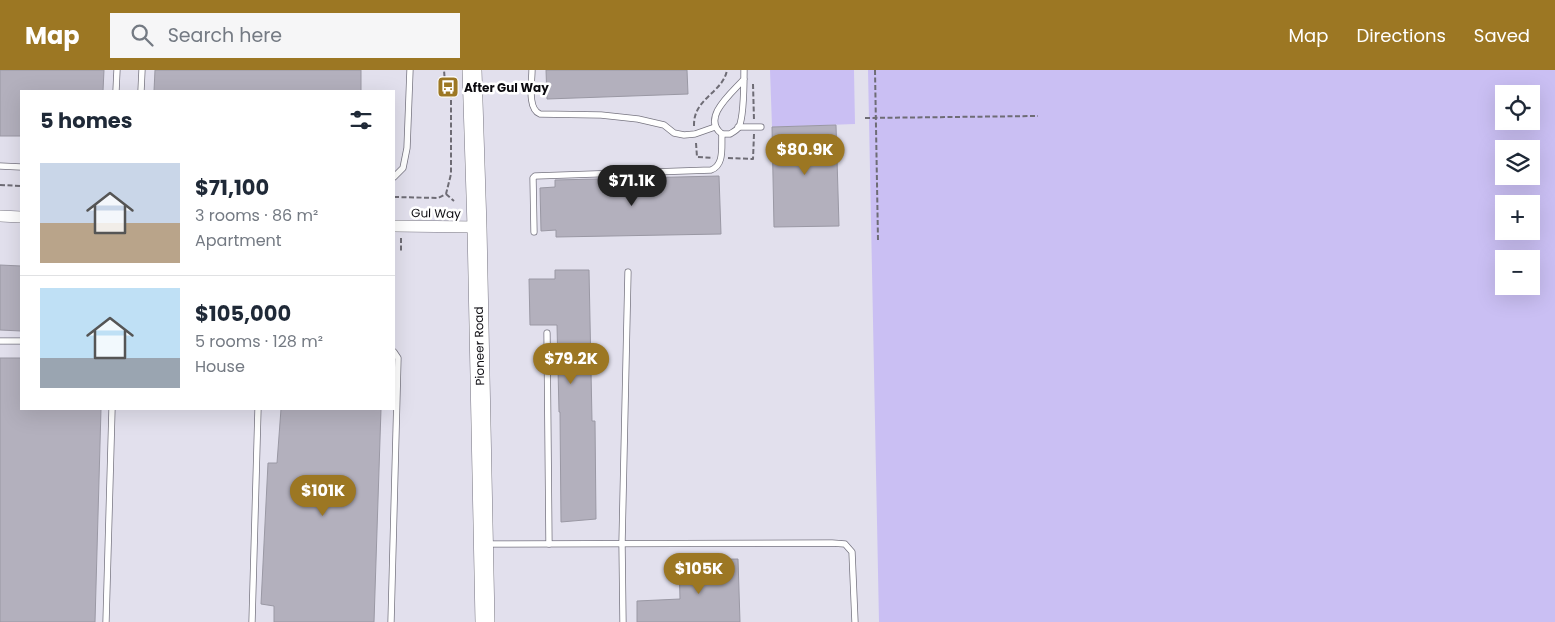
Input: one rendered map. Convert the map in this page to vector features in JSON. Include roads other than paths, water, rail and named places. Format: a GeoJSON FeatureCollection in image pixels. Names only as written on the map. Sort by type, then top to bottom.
{"type":"FeatureCollection","features":[{"type":"Feature","properties":{"kind":"main road","name":"Pioneer Road"},"geometry":{"type":"LineString","coordinates":[[472,70],[485,622]]}},
{"type":"Feature","properties":{"kind":"street"},"geometry":{"type":"LineString","coordinates":[[0,216],[20,217]]}},
{"type":"Feature","properties":{"kind":"street","name":"Gul Way"},"geometry":{"type":"LineString","coordinates":[[395,226],[477,228]]}},
{"type":"Feature","properties":{"kind":"lane"},"geometry":{"type":"LineString","coordinates":[[116,90],[117,70]]}},
{"type":"Feature","properties":{"kind":"lane"},"geometry":{"type":"LineString","coordinates":[[141,90],[142,70]]}},
{"type":"Feature","properties":{"kind":"lane"},"geometry":{"type":"LineString","coordinates":[[395,176],[403,168],[407,148],[410,70]]}},
{"type":"Feature","properties":{"kind":"lane"},"geometry":{"type":"LineString","coordinates":[[532,70],[532,106],[540,114],[621,117],[664,125],[674,133],[684,135],[695,134],[715,126]]}},
{"type":"Feature","properties":{"kind":"lane"},"geometry":{"type":"LineString","coordinates":[[738,127],[744,70]]}},
{"type":"Feature","properties":{"kind":"lane"},"geometry":{"type":"LineString","coordinates":[[534,232],[534,176],[711,170],[719,165],[722,134],[715,126],[714,120],[718,109],[744,79]]}},
{"type":"Feature","properties":{"kind":"lane"},"geometry":{"type":"LineString","coordinates":[[722,134],[730,134],[738,127],[761,127]]}},
{"type":"Feature","properties":{"kind":"lane"},"geometry":{"type":"LineString","coordinates":[[0,166],[20,167]]}},
{"type":"Feature","properties":{"kind":"lane"},"geometry":{"type":"LineString","coordinates":[[623,622],[622,544],[628,272]]}},
{"type":"Feature","properties":{"kind":"lane"},"geometry":{"type":"LineString","coordinates":[[547,333],[548,544]]}},
{"type":"Feature","properties":{"kind":"lane"},"geometry":{"type":"LineString","coordinates":[[0,341],[20,342]]}},
{"type":"Feature","properties":{"kind":"lane"},"geometry":{"type":"LineString","coordinates":[[391,622],[398,358],[395,354]]}},
{"type":"Feature","properties":{"kind":"lane"},"geometry":{"type":"LineString","coordinates":[[106,622],[112,410]]}},
{"type":"Feature","properties":{"kind":"lane"},"geometry":{"type":"LineString","coordinates":[[252,622],[258,410]]}},
{"type":"Feature","properties":{"kind":"lane"},"geometry":{"type":"LineString","coordinates":[[483,544],[832,542],[845,544],[852,552],[855,622]]}},
{"type":"Feature","properties":{"kind":"place","name":"After Gul Way"},"geometry":{"type":"Point","coordinates":[448,87]}}]}
